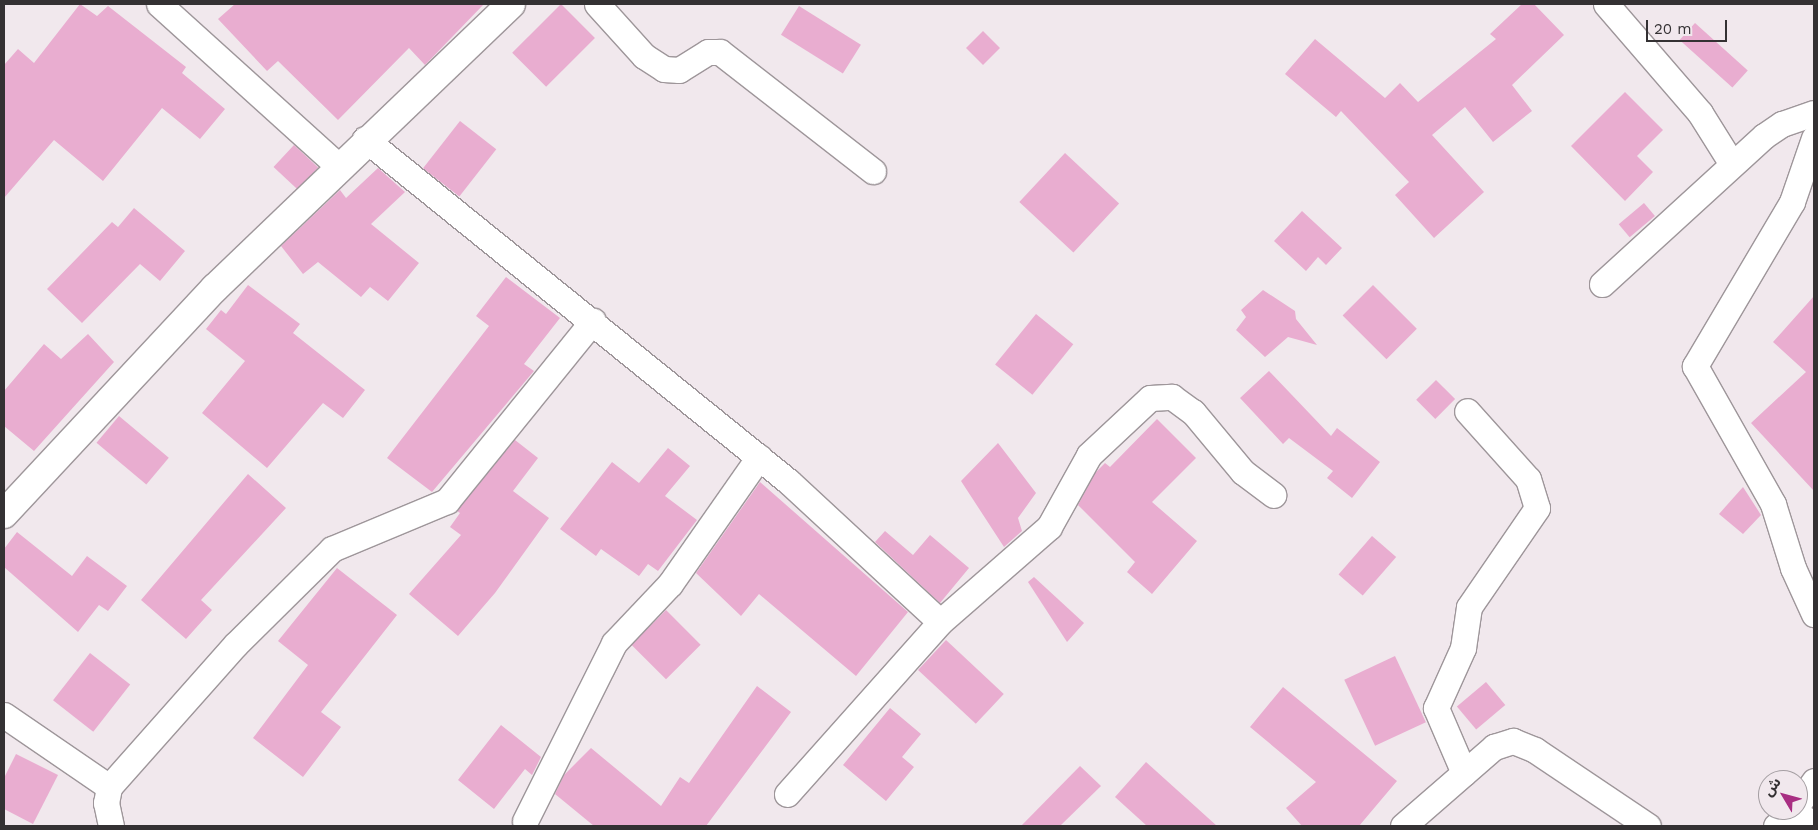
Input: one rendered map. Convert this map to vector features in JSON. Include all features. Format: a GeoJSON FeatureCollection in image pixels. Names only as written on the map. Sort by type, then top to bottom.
{"type":"FeatureCollection","features":[{"type":"Feature","properties":{"kind":"street"},"geometry":{"type":"LineString","coordinates":[[159,4],[338,166]]}},
{"type":"Feature","properties":{"kind":"street"},"geometry":{"type":"LineString","coordinates":[[4,514],[215,288],[366,139],[511,4]]}},
{"type":"Feature","properties":{"kind":"street"},"geometry":{"type":"LineString","coordinates":[[597,4],[644,56],[664,68],[679,70],[708,52],[720,52],[873,171]]}},
{"type":"Feature","properties":{"kind":"street"},"geometry":{"type":"LineString","coordinates":[[1606,4],[1700,114],[1732,164]]}},
{"type":"Feature","properties":{"kind":"street"},"geometry":{"type":"LineString","coordinates":[[1602,284],[1687,211],[1732,164],[1782,124],[1814,113]]}},
{"type":"Feature","properties":{"kind":"street"},"geometry":{"type":"LineString","coordinates":[[1814,138],[1792,202],[1695,366],[1773,504],[1793,568],[1814,614]]}},
{"type":"Feature","properties":{"kind":"street"},"geometry":{"type":"LineString","coordinates":[[366,139],[759,457],[940,622]]}},
{"type":"Feature","properties":{"kind":"street"},"geometry":{"type":"LineString","coordinates":[[112,826],[106,804],[109,786],[236,644],[332,549],[447,501],[593,321]]}},
{"type":"Feature","properties":{"kind":"street"},"geometry":{"type":"LineString","coordinates":[[787,794],[940,622],[1049,527],[1089,455],[1150,398],[1172,397],[1193,412],[1244,472],[1273,495]]}},
{"type":"Feature","properties":{"kind":"street"},"geometry":{"type":"LineString","coordinates":[[1464,772],[1436,708],[1463,648],[1469,607],[1537,508],[1528,479],[1467,412]]}},
{"type":"Feature","properties":{"kind":"street"},"geometry":{"type":"LineString","coordinates":[[525,821],[614,643],[670,584],[759,457]]}},
{"type":"Feature","properties":{"kind":"street"},"geometry":{"type":"LineString","coordinates":[[4,715],[109,786]]}},
{"type":"Feature","properties":{"kind":"street"},"geometry":{"type":"LineString","coordinates":[[1403,826],[1494,747],[1514,742],[1535,750],[1648,826]]}},
{"type":"Feature","properties":{"kind":"building"},"geometry":{"type":"Polygon","coordinates":[[[80,4],[97,16],[108,6],[186,67],[182,73],[225,109],[200,139],[162,108],[103,181],[54,140],[4,198],[4,65],[18,49],[34,63],[80,4]]]}},
{"type":"Feature","properties":{"kind":"building"},"geometry":{"type":"Polygon","coordinates":[[[235,4],[484,4],[425,65],[409,48],[338,120],[278,61],[267,71],[218,19],[235,4]]]}},
{"type":"Feature","properties":{"kind":"building"},"geometry":{"type":"Polygon","coordinates":[[[561,4],[595,38],[546,87],[512,53],[561,4]]]}},
{"type":"Feature","properties":{"kind":"building"},"geometry":{"type":"Polygon","coordinates":[[[1522,4],[1534,4],[1564,35],[1512,85],[1532,111],[1493,142],[1465,107],[1432,135],[1484,192],[1434,238],[1395,195],[1409,182],[1341,111],[1336,117],[1285,74],[1315,39],[1385,98],[1400,83],[1418,102],[1496,39],[1490,34],[1522,4]]]}},
{"type":"Feature","properties":{"kind":"building"},"geometry":{"type":"Polygon","coordinates":[[[799,6],[861,45],[843,74],[781,35],[799,6]]]}},
{"type":"Feature","properties":{"kind":"building"},"geometry":{"type":"Polygon","coordinates":[[[1695,23],[1748,71],[1732,88],[1680,40],[1695,23]]]}},
{"type":"Feature","properties":{"kind":"building"},"geometry":{"type":"Polygon","coordinates":[[[983,31],[1000,48],[983,65],[966,48],[983,31]]]}},
{"type":"Feature","properties":{"kind":"building"},"geometry":{"type":"Polygon","coordinates":[[[1625,92],[1663,130],[1637,156],[1653,172],[1625,201],[1571,146],[1625,92]]]}},
{"type":"Feature","properties":{"kind":"building"},"geometry":{"type":"Polygon","coordinates":[[[460,121],[496,149],[459,197],[423,168],[460,121]]]}},
{"type":"Feature","properties":{"kind":"building"},"geometry":{"type":"Polygon","coordinates":[[[294,145],[318,168],[298,189],[274,167],[294,145]]]}},
{"type":"Feature","properties":{"kind":"building"},"geometry":{"type":"Polygon","coordinates":[[[1065,153],[1119,203],[1073,252],[1019,202],[1065,153]]]}},
{"type":"Feature","properties":{"kind":"building"},"geometry":{"type":"Polygon","coordinates":[[[378,168],[405,192],[371,224],[419,263],[388,301],[370,287],[361,297],[318,262],[303,274],[281,246],[340,190],[346,198],[378,168]]]}},
{"type":"Feature","properties":{"kind":"building"},"geometry":{"type":"Polygon","coordinates":[[[1644,203],[1655,216],[1630,237],[1619,224],[1644,203]]]}},
{"type":"Feature","properties":{"kind":"building"},"geometry":{"type":"Polygon","coordinates":[[[134,208],[185,251],[160,281],[140,264],[82,323],[47,289],[112,222],[118,227],[134,208]]]}},
{"type":"Feature","properties":{"kind":"building"},"geometry":{"type":"Polygon","coordinates":[[[1302,211],[1342,248],[1326,265],[1318,257],[1306,271],[1274,241],[1302,211]]]}},
{"type":"Feature","properties":{"kind":"building"},"geometry":{"type":"Polygon","coordinates":[[[506,277],[560,318],[524,364],[534,371],[432,492],[387,458],[489,326],[476,316],[506,277]]]}},
{"type":"Feature","properties":{"kind":"building"},"geometry":{"type":"Polygon","coordinates":[[[248,285],[300,324],[293,333],[365,390],[343,418],[323,403],[267,468],[202,413],[245,361],[206,329],[221,310],[226,314],[248,285]]]}},
{"type":"Feature","properties":{"kind":"building"},"geometry":{"type":"Polygon","coordinates":[[[1373,285],[1417,329],[1386,359],[1343,315],[1373,285]]]}},
{"type":"Feature","properties":{"kind":"building"},"geometry":{"type":"Polygon","coordinates":[[[1263,290],[1295,311],[1296,319],[1317,345],[1288,337],[1265,357],[1236,330],[1246,317],[1241,310],[1263,290]]]}},
{"type":"Feature","properties":{"kind":"building"},"geometry":{"type":"Polygon","coordinates":[[[1814,296],[1814,491],[1751,423],[1806,372],[1773,342],[1814,296]]]}},
{"type":"Feature","properties":{"kind":"building"},"geometry":{"type":"Polygon","coordinates":[[[1036,314],[1073,344],[1032,395],[995,365],[1036,314]]]}},
{"type":"Feature","properties":{"kind":"building"},"geometry":{"type":"Polygon","coordinates":[[[88,334],[114,362],[34,451],[4,426],[4,391],[44,344],[61,359],[88,334]]]}},
{"type":"Feature","properties":{"kind":"building"},"geometry":{"type":"Polygon","coordinates":[[[1269,371],[1331,436],[1337,428],[1380,462],[1352,498],[1327,478],[1333,471],[1289,438],[1283,444],[1240,398],[1269,371]]]}},
{"type":"Feature","properties":{"kind":"building"},"geometry":{"type":"Polygon","coordinates":[[[1436,380],[1455,399],[1435,419],[1416,400],[1436,380]]]}},
{"type":"Feature","properties":{"kind":"building"},"geometry":{"type":"Polygon","coordinates":[[[119,416],[169,458],[146,485],[97,443],[119,416]]]}},
{"type":"Feature","properties":{"kind":"building"},"geometry":{"type":"Polygon","coordinates":[[[1157,419],[1196,458],[1152,502],[1197,541],[1152,594],[1127,572],[1135,562],[1078,505],[1095,473],[1105,463],[1110,467],[1157,419]]]}},
{"type":"Feature","properties":{"kind":"building"},"geometry":{"type":"Polygon","coordinates":[[[515,440],[538,458],[513,491],[549,518],[495,593],[458,636],[409,594],[461,535],[450,527],[460,513],[457,511],[515,440]]]}},
{"type":"Feature","properties":{"kind":"building"},"geometry":{"type":"Polygon","coordinates":[[[998,443],[1036,493],[1018,518],[1022,531],[1004,547],[961,481],[998,443]]]}},
{"type":"Feature","properties":{"kind":"building"},"geometry":{"type":"Polygon","coordinates":[[[668,448],[690,466],[665,496],[697,520],[658,571],[648,564],[639,576],[601,549],[596,556],[560,529],[612,462],[639,483],[668,448]]]}},
{"type":"Feature","properties":{"kind":"building"},"geometry":{"type":"Polygon","coordinates":[[[248,474],[286,508],[201,600],[212,610],[186,639],[141,600],[248,474]]]}},
{"type":"Feature","properties":{"kind":"building"},"geometry":{"type":"Polygon","coordinates":[[[760,482],[908,612],[856,676],[759,594],[741,616],[696,573],[760,482]]]}},
{"type":"Feature","properties":{"kind":"building"},"geometry":{"type":"Polygon","coordinates":[[[1743,487],[1761,515],[1743,534],[1719,514],[1743,487]]]}},
{"type":"Feature","properties":{"kind":"building"},"geometry":{"type":"Polygon","coordinates":[[[885,531],[913,555],[930,535],[969,568],[940,603],[875,542],[885,531]]]}},
{"type":"Feature","properties":{"kind":"building"},"geometry":{"type":"Polygon","coordinates":[[[17,532],[72,576],[87,556],[127,586],[108,611],[99,605],[78,632],[4,567],[4,549],[17,532]]]}},
{"type":"Feature","properties":{"kind":"building"},"geometry":{"type":"Polygon","coordinates":[[[1372,536],[1396,557],[1363,595],[1339,574],[1372,536]]]}},
{"type":"Feature","properties":{"kind":"building"},"geometry":{"type":"Polygon","coordinates":[[[337,568],[397,615],[321,712],[341,727],[303,777],[253,738],[308,665],[278,641],[337,568]]]}},
{"type":"Feature","properties":{"kind":"building"},"geometry":{"type":"Polygon","coordinates":[[[1034,577],[1084,623],[1067,642],[1028,582],[1034,577]]]}},
{"type":"Feature","properties":{"kind":"building"},"geometry":{"type":"Polygon","coordinates":[[[666,610],[701,645],[666,679],[631,645],[666,610]]]}},
{"type":"Feature","properties":{"kind":"building"},"geometry":{"type":"Polygon","coordinates":[[[946,640],[1004,694],[976,724],[918,670],[946,640]]]}},
{"type":"Feature","properties":{"kind":"building"},"geometry":{"type":"Polygon","coordinates":[[[90,653],[130,684],[93,732],[53,700],[90,653]]]}},
{"type":"Feature","properties":{"kind":"building"},"geometry":{"type":"Polygon","coordinates":[[[1395,656],[1426,722],[1375,746],[1344,680],[1395,656]]]}},
{"type":"Feature","properties":{"kind":"building"},"geometry":{"type":"Polygon","coordinates":[[[1486,682],[1505,705],[1476,729],[1457,706],[1486,682]]]}},
{"type":"Feature","properties":{"kind":"building"},"geometry":{"type":"Polygon","coordinates":[[[757,686],[791,712],[706,826],[594,826],[555,794],[564,775],[591,748],[661,806],[680,777],[689,783],[757,686]]]}},
{"type":"Feature","properties":{"kind":"building"},"geometry":{"type":"Polygon","coordinates":[[[1283,687],[1397,781],[1359,826],[1302,826],[1286,808],[1316,782],[1250,727],[1283,687]]]}},
{"type":"Feature","properties":{"kind":"building"},"geometry":{"type":"Polygon","coordinates":[[[890,708],[921,734],[902,757],[914,767],[886,801],[843,765],[890,708]]]}},
{"type":"Feature","properties":{"kind":"building"},"geometry":{"type":"Polygon","coordinates":[[[501,725],[541,757],[532,775],[525,769],[494,809],[458,780],[501,725]]]}},
{"type":"Feature","properties":{"kind":"building"},"geometry":{"type":"Polygon","coordinates":[[[16,754],[58,775],[33,824],[4,809],[4,778],[16,754]]]}},
{"type":"Feature","properties":{"kind":"building"},"geometry":{"type":"Polygon","coordinates":[[[1146,762],[1217,826],[1147,826],[1115,797],[1146,762]]]}},
{"type":"Feature","properties":{"kind":"building"},"geometry":{"type":"Polygon","coordinates":[[[1080,766],[1101,786],[1060,826],[1021,826],[1080,766]]]}}]}
